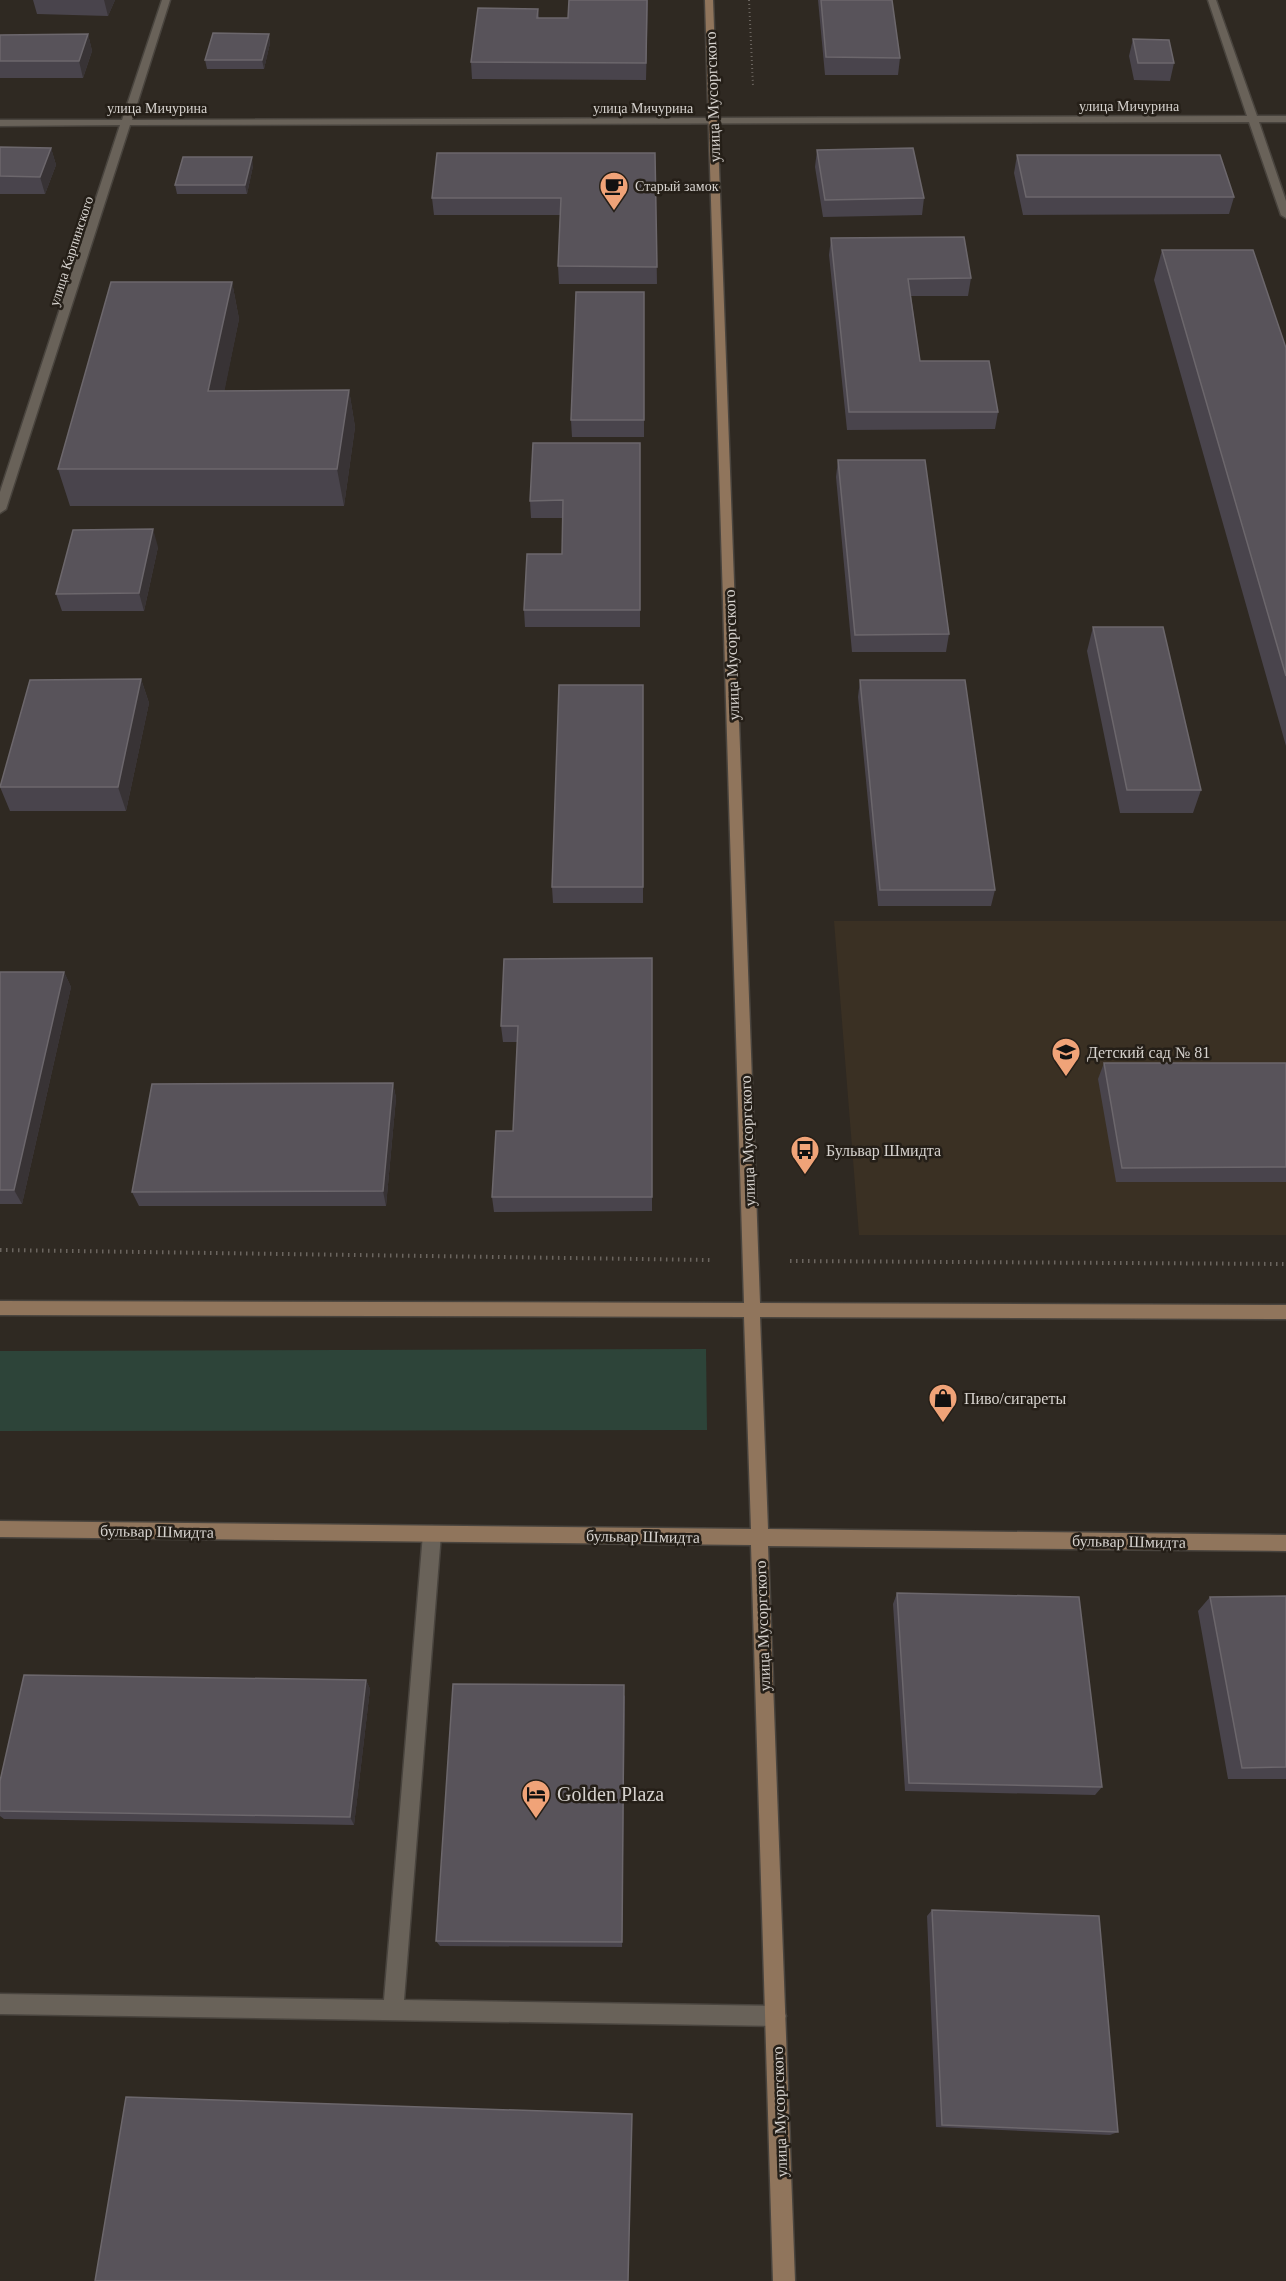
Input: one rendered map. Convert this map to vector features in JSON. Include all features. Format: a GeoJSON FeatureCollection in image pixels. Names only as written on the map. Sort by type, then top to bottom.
{"type":"FeatureCollection","features":[{"type":"Feature","properties":{"kind":"street","name":"улица Карпинского"},"geometry":{"type":"LineString","coordinates":[[0,509],[166,0]]}},
{"type":"Feature","properties":{"kind":"street","name":"улица Мусоргского"},"geometry":{"type":"LineString","coordinates":[[709,0],[784,2281]]}},
{"type":"Feature","properties":{"kind":"street"},"geometry":{"type":"LineString","coordinates":[[1212,0],[1286,214]]}},
{"type":"Feature","properties":{"kind":"street","name":"улица Мичурина"},"geometry":{"type":"LineString","coordinates":[[0,123],[1286,119]]}},
{"type":"Feature","properties":{"kind":"street"},"geometry":{"type":"LineString","coordinates":[[0,1308],[1286,1312]]}},
{"type":"Feature","properties":{"kind":"street","name":"бульвар Шмидта"},"geometry":{"type":"LineString","coordinates":[[0,1529],[1286,1543]]}},
{"type":"Feature","properties":{"kind":"street"},"geometry":{"type":"LineString","coordinates":[[393,2009],[432,1534]]}},
{"type":"Feature","properties":{"kind":"street"},"geometry":{"type":"LineString","coordinates":[[0,2004],[776,2016]]}},
{"type":"Feature","properties":{"kind":"path"},"geometry":{"type":"LineString","coordinates":[[0,1250],[751,1260],[1286,1264]]}},
{"type":"Feature","properties":{"kind":"shaded area","name":"Детский сад № 81"},"geometry":{"type":"Polygon","coordinates":[[[834,921],[1286,921],[1286,1235],[859,1235],[834,921]]]}},
{"type":"Feature","properties":{"kind":"green space"},"geometry":{"type":"Polygon","coordinates":[[[706,1349],[707,1430],[0,1431],[0,1351],[706,1349]]]}},
{"type":"Feature","properties":{"kind":"building"},"geometry":{"type":"Polygon","coordinates":[[[569,0],[647,0],[646,63],[471,62],[478,8],[538,9],[537,18],[568,18],[569,0]]]}},
{"type":"Feature","properties":{"kind":"building"},"geometry":{"type":"Polygon","coordinates":[[[821,0],[892,0],[900,58],[826,57],[821,0]]]}},
{"type":"Feature","properties":{"kind":"building"},"geometry":{"type":"Polygon","coordinates":[[[213,33],[269,34],[262,60],[205,60],[213,33]]]}},
{"type":"Feature","properties":{"kind":"building"},"geometry":{"type":"Polygon","coordinates":[[[88,34],[79,61],[0,61],[0,35],[88,34]]]}},
{"type":"Feature","properties":{"kind":"building"},"geometry":{"type":"Polygon","coordinates":[[[1133,39],[1169,40],[1174,63],[1138,63],[1133,39]]]}},
{"type":"Feature","properties":{"kind":"building"},"geometry":{"type":"Polygon","coordinates":[[[0,147],[51,148],[40,177],[0,176],[0,147]]]}},
{"type":"Feature","properties":{"kind":"building"},"geometry":{"type":"Polygon","coordinates":[[[913,148],[924,198],[825,200],[817,150],[913,148]]]}},
{"type":"Feature","properties":{"kind":"building"},"geometry":{"type":"Polygon","coordinates":[[[437,153],[655,153],[657,267],[558,266],[561,198],[432,198],[437,153]]]}},
{"type":"Feature","properties":{"kind":"building"},"geometry":{"type":"Polygon","coordinates":[[[1017,155],[1220,155],[1234,197],[1026,197],[1017,155]]]}},
{"type":"Feature","properties":{"kind":"building"},"geometry":{"type":"Polygon","coordinates":[[[183,157],[252,157],[245,185],[175,185],[183,157]]]}},
{"type":"Feature","properties":{"kind":"building"},"geometry":{"type":"Polygon","coordinates":[[[964,237],[971,278],[908,279],[920,361],[989,361],[998,412],[849,412],[831,238],[964,237]]]}},
{"type":"Feature","properties":{"kind":"building"},"geometry":{"type":"Polygon","coordinates":[[[1162,250],[1253,250],[1286,348],[1286,676],[1162,250]]]}},
{"type":"Feature","properties":{"kind":"building"},"geometry":{"type":"Polygon","coordinates":[[[111,282],[232,282],[208,391],[349,390],[337,469],[58,469],[111,282]]]}},
{"type":"Feature","properties":{"kind":"building"},"geometry":{"type":"Polygon","coordinates":[[[576,292],[644,292],[644,420],[571,420],[576,292]]]}},
{"type":"Feature","properties":{"kind":"building"},"geometry":{"type":"Polygon","coordinates":[[[533,443],[640,443],[640,610],[524,610],[527,554],[562,554],[563,500],[530,501],[533,443]]]}},
{"type":"Feature","properties":{"kind":"building"},"geometry":{"type":"Polygon","coordinates":[[[838,460],[925,460],[949,634],[855,635],[838,460]]]}},
{"type":"Feature","properties":{"kind":"building"},"geometry":{"type":"Polygon","coordinates":[[[153,529],[139,593],[56,594],[73,530],[153,529]]]}},
{"type":"Feature","properties":{"kind":"building"},"geometry":{"type":"Polygon","coordinates":[[[1093,627],[1163,627],[1201,790],[1127,790],[1093,627]]]}},
{"type":"Feature","properties":{"kind":"building"},"geometry":{"type":"Polygon","coordinates":[[[141,679],[118,787],[0,787],[30,680],[141,679]]]}},
{"type":"Feature","properties":{"kind":"building"},"geometry":{"type":"Polygon","coordinates":[[[860,680],[965,680],[995,890],[880,890],[860,680]]]}},
{"type":"Feature","properties":{"kind":"building"},"geometry":{"type":"Polygon","coordinates":[[[559,685],[643,685],[643,887],[552,887],[559,685]]]}},
{"type":"Feature","properties":{"kind":"building"},"geometry":{"type":"Polygon","coordinates":[[[652,958],[652,1197],[492,1197],[496,1131],[513,1131],[518,1026],[501,1026],[504,959],[652,958]]]}},
{"type":"Feature","properties":{"kind":"building"},"geometry":{"type":"Polygon","coordinates":[[[0,972],[64,972],[14,1190],[0,1190],[0,972]]]}},
{"type":"Feature","properties":{"kind":"building"},"geometry":{"type":"Polygon","coordinates":[[[1104,1063],[1286,1063],[1286,1167],[1122,1168],[1104,1063]]]}},
{"type":"Feature","properties":{"kind":"building"},"geometry":{"type":"Polygon","coordinates":[[[393,1083],[383,1191],[132,1192],[152,1084],[393,1083]]]}},
{"type":"Feature","properties":{"kind":"building"},"geometry":{"type":"Polygon","coordinates":[[[897,1593],[1079,1597],[1102,1787],[909,1783],[897,1593]]]}},
{"type":"Feature","properties":{"kind":"building"},"geometry":{"type":"Polygon","coordinates":[[[1286,1596],[1286,1767],[1242,1768],[1210,1597],[1286,1596]]]}},
{"type":"Feature","properties":{"kind":"building"},"geometry":{"type":"Polygon","coordinates":[[[24,1675],[366,1680],[350,1817],[0,1811],[0,1781],[24,1675]]]}},
{"type":"Feature","properties":{"kind":"building","name":"Golden Plaza"},"geometry":{"type":"Polygon","coordinates":[[[453,1684],[624,1685],[622,1942],[436,1941],[453,1684]]]}},
{"type":"Feature","properties":{"kind":"building"},"geometry":{"type":"Polygon","coordinates":[[[932,1910],[1099,1916],[1118,2132],[942,2125],[932,1910]]]}},
{"type":"Feature","properties":{"kind":"building"},"geometry":{"type":"Polygon","coordinates":[[[126,2097],[632,2114],[628,2281],[95,2281],[126,2097]]]}},
{"type":"Feature","properties":{"kind":"place","name":"Старый замок"},"geometry":{"type":"Point","coordinates":[614,212]}},
{"type":"Feature","properties":{"kind":"place","name":"Детский сад № 81"},"geometry":{"type":"Point","coordinates":[1066,1078]}},
{"type":"Feature","properties":{"kind":"place","name":"Бульвар Шмидта"},"geometry":{"type":"Point","coordinates":[805,1176]}},
{"type":"Feature","properties":{"kind":"place","name":"Пиво/сигареты"},"geometry":{"type":"Point","coordinates":[943,1424]}},
{"type":"Feature","properties":{"kind":"place","name":"Golden Plaza"},"geometry":{"type":"Point","coordinates":[536,1820]}}]}
